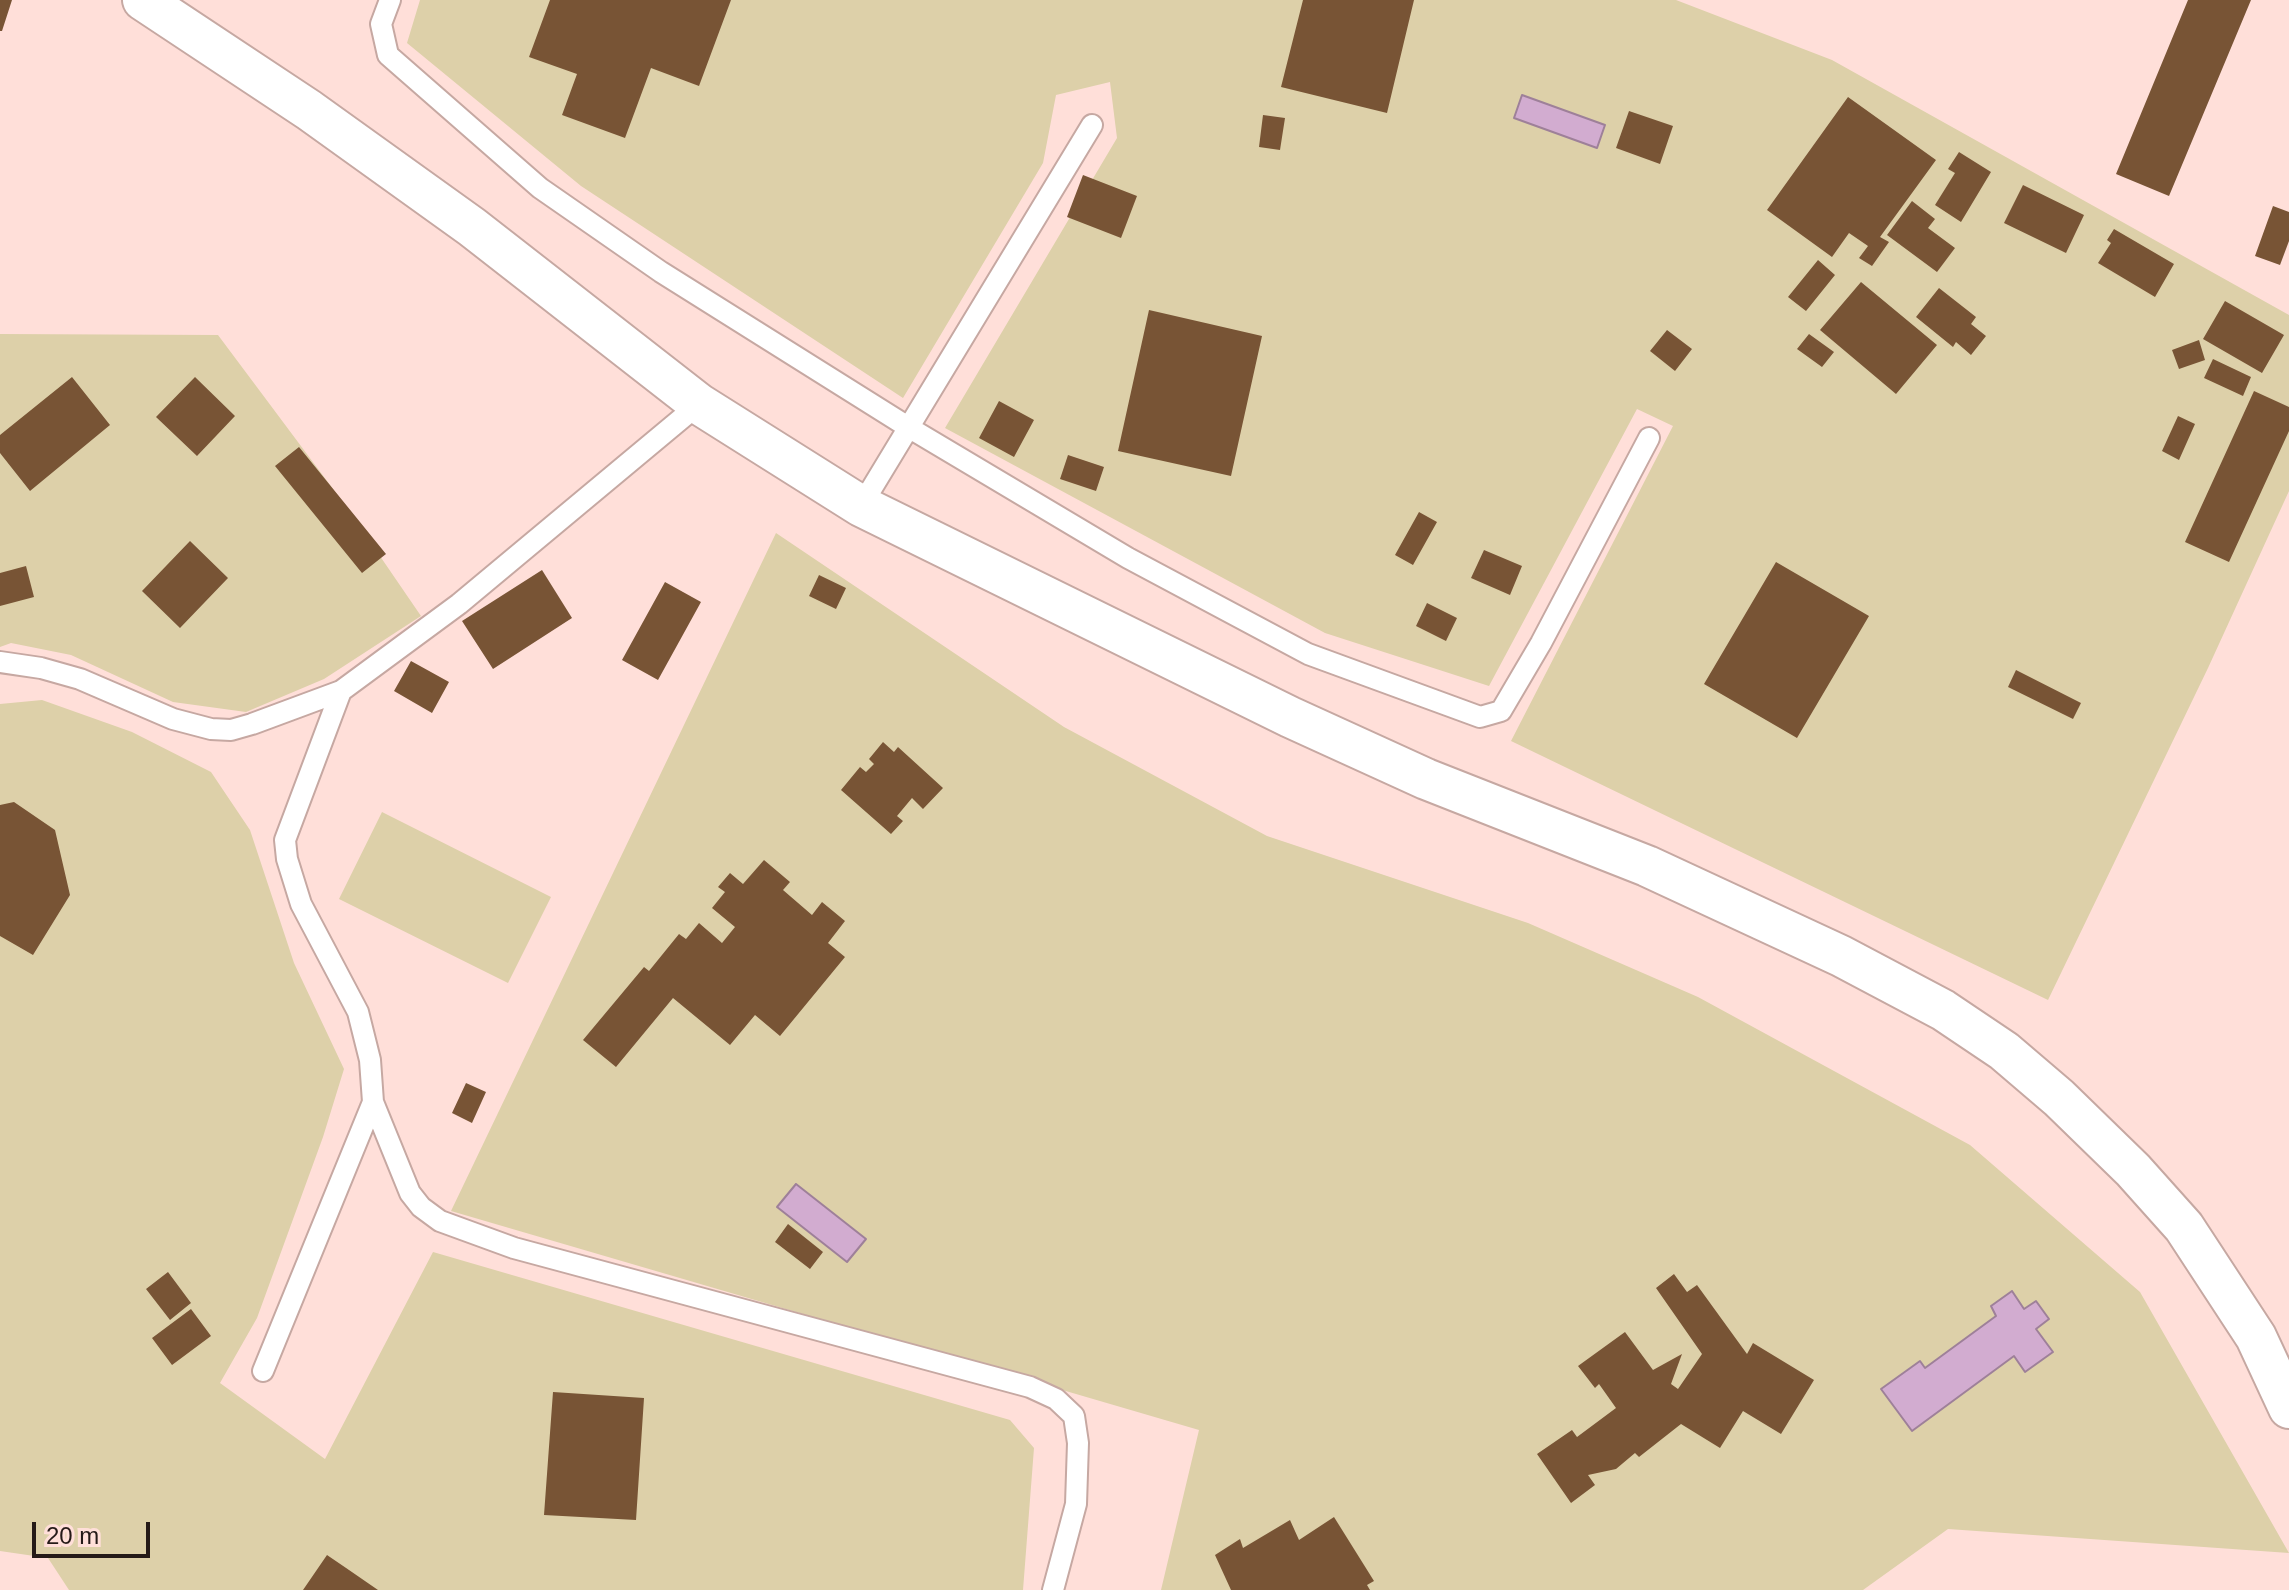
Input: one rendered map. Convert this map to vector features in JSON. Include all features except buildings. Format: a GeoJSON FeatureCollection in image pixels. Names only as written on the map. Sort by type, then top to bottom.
{"type":"FeatureCollection","features":[{"type":"Feature","properties":{"kind":"street"},"geometry":{"type":"LineString","coordinates":[[143,0],[309,110],[472,227],[699,404],[861,506],[1290,717],[1426,779],[1647,866],[1841,956],[1943,1010],[2004,1051],[2059,1098],[2133,1170],[2184,1227],[2256,1337],[2289,1408]]}},
{"type":"Feature","properties":{"kind":"lane"},"geometry":{"type":"LineString","coordinates":[[390,0],[381,24],[388,55],[540,188],[661,272],[908,427],[1128,558],[1308,654],[1480,717],[1501,711],[1541,643],[1649,438]]}},
{"type":"Feature","properties":{"kind":"lane"},"geometry":{"type":"LineString","coordinates":[[861,506],[1092,125]]}},
{"type":"Feature","properties":{"kind":"lane"},"geometry":{"type":"LineString","coordinates":[[0,662],[41,668],[80,679],[173,719],[211,729],[231,730],[252,724],[341,691],[459,604],[699,404]]}},
{"type":"Feature","properties":{"kind":"lane"},"geometry":{"type":"LineString","coordinates":[[341,691],[285,840],[287,859],[301,904],[358,1012],[370,1060],[373,1102],[410,1193],[421,1207],[440,1221],[514,1248],[1015,1383],[1056,1399],[1074,1416],[1078,1458],[1076,1504],[1053,1590]]}},
{"type":"Feature","properties":{"kind":"lane"},"geometry":{"type":"LineString","coordinates":[[263,1371],[373,1102]]}},
{"type":"Feature","properties":{"kind":"shaded area"},"geometry":{"type":"Polygon","coordinates":[[[420,0],[1676,0],[1832,60],[2289,315],[2289,491],[2208,668],[2048,1000],[1511,741],[1673,426],[1637,409],[1489,686],[1325,633],[945,428],[1117,138],[1110,82],[1056,95],[1043,163],[903,398],[581,186],[407,43],[420,0]]]}},
{"type":"Feature","properties":{"kind":"shaded area"},"geometry":{"type":"Polygon","coordinates":[[[1522,95],[1605,125],[1597,148],[1514,118],[1522,95]]]}},
{"type":"Feature","properties":{"kind":"shaded area"},"geometry":{"type":"Polygon","coordinates":[[[0,334],[218,335],[345,505],[421,616],[324,679],[246,712],[173,702],[71,655],[11,643],[0,647],[0,334]]]}},
{"type":"Feature","properties":{"kind":"shaded area"},"geometry":{"type":"Polygon","coordinates":[[[776,533],[1064,727],[1267,836],[1528,923],[1698,997],[1970,1145],[2140,1292],[2289,1553],[1948,1529],[1863,1590],[1161,1590],[1199,1430],[451,1211],[776,533]]]}},
{"type":"Feature","properties":{"kind":"shaded area"},"geometry":{"type":"Polygon","coordinates":[[[42,700],[132,732],[211,772],[250,830],[294,963],[344,1069],[323,1137],[257,1318],[220,1383],[325,1459],[433,1252],[1010,1420],[1034,1448],[1023,1590],[69,1590],[48,1558],[0,1551],[0,704],[42,700]]]}},
{"type":"Feature","properties":{"kind":"shaded area"},"geometry":{"type":"Polygon","coordinates":[[[382,812],[551,897],[508,983],[339,899],[382,812]]]}},
{"type":"Feature","properties":{"kind":"shaded area"},"geometry":{"type":"Polygon","coordinates":[[[796,1184],[866,1239],[847,1262],[777,1207],[796,1184]]]}},
{"type":"Feature","properties":{"kind":"shaded area"},"geometry":{"type":"Polygon","coordinates":[[[2012,1291],[2024,1309],[2036,1301],[2049,1319],[2036,1329],[2053,1352],[2025,1372],[2014,1356],[1912,1431],[1881,1389],[1920,1361],[1925,1368],[1996,1316],[1991,1306],[2012,1291]]]}}]}
